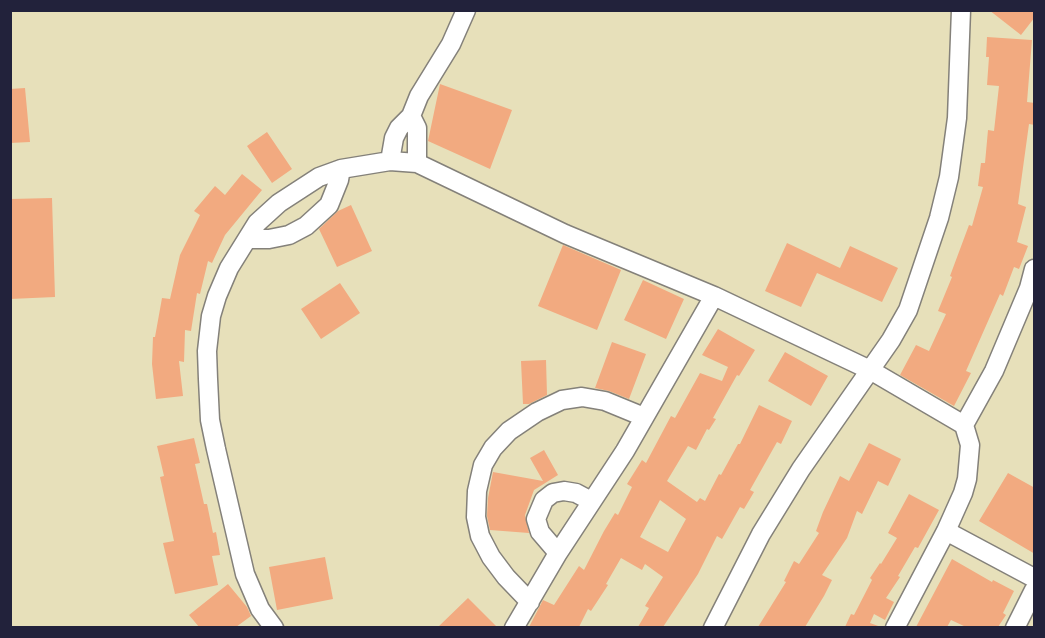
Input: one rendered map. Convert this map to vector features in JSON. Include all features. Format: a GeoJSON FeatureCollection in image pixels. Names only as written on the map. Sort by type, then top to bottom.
{"type":"FeatureCollection","features":[{"type":"Feature","properties":{"kind":"street"},"geometry":{"type":"LineString","coordinates":[[390,161],[394,138],[403,121],[411,116],[419,96],[451,44],[466,10]]}},
{"type":"Feature","properties":{"kind":"street"},"geometry":{"type":"LineString","coordinates":[[712,627],[761,534],[801,469],[891,340],[908,310],[939,218],[949,177],[957,118],[961,10]]}},
{"type":"Feature","properties":{"kind":"street"},"geometry":{"type":"LineString","coordinates":[[411,116],[417,128],[417,163]]}},
{"type":"Feature","properties":{"kind":"street"},"geometry":{"type":"LineString","coordinates":[[274,627],[260,609],[244,574],[210,420],[207,351],[211,316],[229,268],[257,223],[279,203],[319,177],[341,169],[390,161],[417,163],[565,234],[714,296],[870,370],[964,425],[970,446],[967,479],[946,531],[895,627]]}},
{"type":"Feature","properties":{"kind":"street"},"geometry":{"type":"LineString","coordinates":[[247,239],[269,239],[289,235],[306,226],[329,205],[341,169]]}},
{"type":"Feature","properties":{"kind":"street"},"geometry":{"type":"LineString","coordinates":[[964,425],[994,371],[1035,269]]}},
{"type":"Feature","properties":{"kind":"street"},"geometry":{"type":"LineString","coordinates":[[514,627],[644,417],[714,296]]}},
{"type":"Feature","properties":{"kind":"street"},"geometry":{"type":"LineString","coordinates":[[530,602],[490,557],[480,536],[476,517],[477,491],[483,465],[493,448],[509,431],[537,412],[562,400],[582,397],[605,400],[644,417]]}},
{"type":"Feature","properties":{"kind":"street"},"geometry":{"type":"LineString","coordinates":[[558,553],[540,532],[536,519],[544,500],[553,493],[564,491],[576,493],[591,501]]}},
{"type":"Feature","properties":{"kind":"street"},"geometry":{"type":"LineString","coordinates":[[946,531],[1035,578]]}},
{"type":"Feature","properties":{"kind":"street"},"geometry":{"type":"LineString","coordinates":[[1015,627],[1035,590]]}},
{"type":"Feature","properties":{"kind":"building"},"geometry":{"type":"Polygon","coordinates":[[[989,10],[1035,10],[1035,17],[1021,35],[989,10]]]}},
{"type":"Feature","properties":{"kind":"building"},"geometry":{"type":"Polygon","coordinates":[[[987,37],[1032,40],[1027,102],[1035,103],[1035,125],[1029,124],[1018,204],[1026,207],[1017,242],[1028,246],[1019,269],[1014,267],[1003,296],[1000,294],[966,371],[971,373],[954,406],[900,375],[916,345],[929,351],[946,314],[938,311],[969,225],[972,226],[983,187],[978,186],[981,163],[985,163],[988,130],[994,131],[999,86],[987,85],[989,57],[986,57],[987,37]]]}},
{"type":"Feature","properties":{"kind":"building"},"geometry":{"type":"Polygon","coordinates":[[[440,84],[512,110],[490,169],[428,141],[440,84]]]}},
{"type":"Feature","properties":{"kind":"building"},"geometry":{"type":"Polygon","coordinates":[[[25,88],[30,142],[10,143],[10,89],[25,88]]]}},
{"type":"Feature","properties":{"kind":"building"},"geometry":{"type":"Polygon","coordinates":[[[267,132],[292,169],[272,183],[247,146],[267,132]]]}},
{"type":"Feature","properties":{"kind":"building"},"geometry":{"type":"Polygon","coordinates":[[[242,174],[262,190],[225,235],[212,263],[208,261],[200,294],[197,293],[191,331],[185,330],[184,362],[179,361],[183,396],[156,399],[152,364],[153,337],[155,337],[162,298],[170,299],[180,255],[200,215],[194,211],[215,186],[225,195],[242,174]]]}},
{"type":"Feature","properties":{"kind":"building"},"geometry":{"type":"Polygon","coordinates":[[[52,198],[55,297],[10,299],[10,199],[52,198]]]}},
{"type":"Feature","properties":{"kind":"building"},"geometry":{"type":"Polygon","coordinates":[[[351,205],[372,251],[337,267],[319,229],[338,211],[351,205]]]}},
{"type":"Feature","properties":{"kind":"building"},"geometry":{"type":"Polygon","coordinates":[[[787,243],[840,268],[850,246],[898,268],[882,302],[817,273],[801,307],[765,291],[787,243]]]}},
{"type":"Feature","properties":{"kind":"building"},"geometry":{"type":"Polygon","coordinates":[[[563,245],[621,270],[597,330],[538,306],[563,245]]]}},
{"type":"Feature","properties":{"kind":"building"},"geometry":{"type":"Polygon","coordinates":[[[643,280],[684,299],[666,339],[624,320],[643,280]]]}},
{"type":"Feature","properties":{"kind":"building"},"geometry":{"type":"Polygon","coordinates":[[[340,283],[360,313],[321,339],[301,309],[340,283]]]}},
{"type":"Feature","properties":{"kind":"building"},"geometry":{"type":"Polygon","coordinates":[[[718,329],[755,350],[739,376],[737,375],[713,418],[716,419],[709,430],[707,429],[696,450],[688,446],[667,481],[697,502],[700,498],[705,501],[719,474],[721,475],[740,444],[759,405],[792,421],[781,444],[777,442],[750,490],[754,492],[744,509],[740,507],[722,539],[717,536],[698,574],[663,627],[638,627],[649,608],[645,606],[663,577],[645,564],[642,570],[621,558],[606,584],[608,585],[591,611],[588,609],[579,627],[529,627],[543,600],[554,605],[579,566],[584,570],[604,531],[615,513],[618,515],[632,487],[627,484],[642,460],[646,463],[671,416],[675,418],[700,373],[722,381],[728,367],[702,355],[718,329]],[[660,500],[640,537],[668,552],[686,519],[660,500]]]}},
{"type":"Feature","properties":{"kind":"building"},"geometry":{"type":"Polygon","coordinates":[[[612,342],[646,354],[629,399],[595,388],[612,342]]]}},
{"type":"Feature","properties":{"kind":"building"},"geometry":{"type":"Polygon","coordinates":[[[785,352],[828,376],[811,406],[768,381],[785,352]]]}},
{"type":"Feature","properties":{"kind":"building"},"geometry":{"type":"Polygon","coordinates":[[[546,360],[547,395],[529,404],[523,404],[521,361],[546,360]]]}},
{"type":"Feature","properties":{"kind":"building"},"geometry":{"type":"Polygon","coordinates":[[[194,438],[200,463],[195,464],[204,504],[207,504],[213,533],[216,532],[220,555],[212,556],[218,585],[175,594],[163,543],[174,541],[160,477],[164,476],[157,446],[194,438]]]}},
{"type":"Feature","properties":{"kind":"building"},"geometry":{"type":"Polygon","coordinates":[[[869,443],[901,459],[888,486],[878,481],[862,514],[857,511],[847,538],[822,575],[832,580],[824,596],[805,627],[758,627],[786,582],[784,581],[794,561],[799,564],[819,533],[816,531],[823,512],[840,476],[849,481],[869,443]]]}},
{"type":"Feature","properties":{"kind":"building"},"geometry":{"type":"Polygon","coordinates":[[[544,450],[558,475],[534,490],[525,515],[529,533],[490,530],[487,516],[493,472],[543,481],[530,458],[544,450]]]}},
{"type":"Feature","properties":{"kind":"building"},"geometry":{"type":"Polygon","coordinates":[[[1008,473],[1035,488],[1035,554],[979,521],[1008,473]]]}},
{"type":"Feature","properties":{"kind":"building"},"geometry":{"type":"Polygon","coordinates":[[[909,494],[939,510],[886,598],[894,602],[885,620],[874,614],[870,623],[881,627],[845,627],[851,614],[854,615],[872,580],[870,578],[897,538],[888,533],[909,494]]]}},
{"type":"Feature","properties":{"kind":"building"},"geometry":{"type":"Polygon","coordinates":[[[325,557],[333,599],[277,610],[269,567],[325,557]]]}},
{"type":"Feature","properties":{"kind":"building"},"geometry":{"type":"Polygon","coordinates":[[[952,559],[992,582],[993,580],[1014,591],[1003,613],[1006,615],[998,627],[966,627],[951,620],[947,627],[916,627],[952,559]]]}},
{"type":"Feature","properties":{"kind":"building"},"geometry":{"type":"Polygon","coordinates":[[[228,584],[247,607],[251,616],[236,627],[199,627],[189,615],[228,584]]]}},
{"type":"Feature","properties":{"kind":"building"},"geometry":{"type":"Polygon","coordinates":[[[468,598],[497,627],[438,627],[468,598]]]}}]}
